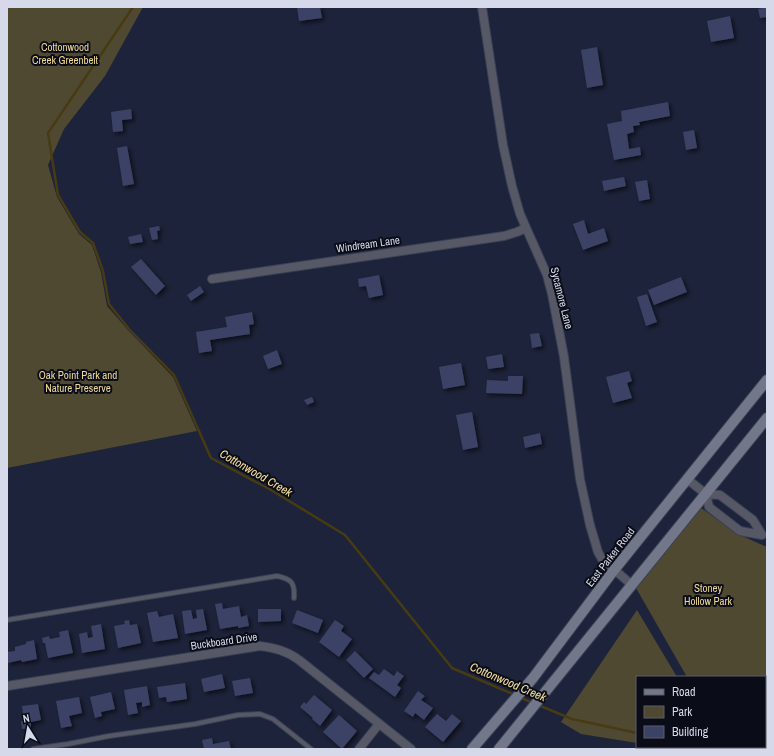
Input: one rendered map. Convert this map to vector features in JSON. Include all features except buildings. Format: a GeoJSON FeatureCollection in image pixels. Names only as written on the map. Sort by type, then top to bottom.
{"type":"FeatureCollection","features":[{"type":"Feature","properties":{"kind":"main road","name":"East Parker Road"},"geometry":{"type":"LineString","coordinates":[[472,749],[533,678],[614,570],[767,380]]}},
{"type":"Feature","properties":{"kind":"main road"},"geometry":{"type":"LineString","coordinates":[[500,749],[767,418]]}},
{"type":"Feature","properties":{"kind":"street","name":"Sycamore Lane"},"geometry":{"type":"LineString","coordinates":[[482,7],[508,172],[517,205],[547,275],[552,294],[564,357],[580,479],[590,526],[600,556],[632,585]]}},
{"type":"Feature","properties":{"kind":"street","name":"Windream Lane"},"geometry":{"type":"LineString","coordinates":[[212,278],[504,236],[526,228]]}},
{"type":"Feature","properties":{"kind":"street"},"geometry":{"type":"LineString","coordinates":[[687,479],[706,494],[720,495],[753,520],[764,536]]}},
{"type":"Feature","properties":{"kind":"street"},"geometry":{"type":"LineString","coordinates":[[706,494],[709,507],[740,531],[764,536]]}},
{"type":"Feature","properties":{"kind":"street","name":"Buckboard Drive"},"geometry":{"type":"LineString","coordinates":[[7,686],[260,646],[272,647],[289,653],[299,660],[411,749]]}},
{"type":"Feature","properties":{"kind":"street"},"geometry":{"type":"LineString","coordinates":[[359,749],[379,724]]}},
{"type":"Feature","properties":{"kind":"lane"},"geometry":{"type":"LineString","coordinates":[[7,620],[277,576],[287,578],[292,583],[294,598]]}},
{"type":"Feature","properties":{"kind":"lane"},"geometry":{"type":"LineString","coordinates":[[33,749],[109,736],[196,724],[238,715],[260,714],[273,719],[311,749]]}},
{"type":"Feature","properties":{"kind":"green space","name":"Oak Point Park and Nature Preserve"},"geometry":{"type":"Polygon","coordinates":[[[7,7],[143,7],[105,76],[64,129],[48,165],[57,197],[79,234],[92,245],[101,272],[107,306],[173,377],[197,431],[7,468],[7,7]]]}},
{"type":"Feature","properties":{"kind":"green space","name":"Stoney Hollow Park"},"geometry":{"type":"Polygon","coordinates":[[[701,508],[740,535],[767,547],[767,749],[728,748],[766,748],[766,676],[686,676],[636,588],[701,508]]]}},
{"type":"Feature","properties":{"kind":"green space"},"geometry":{"type":"Polygon","coordinates":[[[637,610],[676,676],[636,676],[636,743],[581,734],[561,722],[637,610]]]}},
{"type":"Feature","properties":{"kind":"green space"},"geometry":{"type":"Polygon","coordinates":[[[718,748],[719,749],[637,749],[718,748]]]}},
{"type":"Feature","properties":{"kind":"waterway","name":"Cottonwood Creek"},"geometry":{"type":"LineString","coordinates":[[133,7],[48,133],[58,195],[80,232],[93,243],[103,271],[109,304],[129,329],[174,375],[211,458],[271,490],[345,535],[452,668],[515,695]]}},
{"type":"Feature","properties":{"kind":"waterway","name":"Cottonwood Creek"},"geometry":{"type":"LineString","coordinates":[[519,697],[533,703]]}},
{"type":"Feature","properties":{"kind":"waterway","name":"Cottonwood Creek"},"geometry":{"type":"LineString","coordinates":[[538,705],[572,719],[636,733]]}},
{"type":"Feature","properties":{"kind":"park label","name":"Cottonwood Creek Greenbelt"},"geometry":{"type":"Point","coordinates":[65,53]}}]}
